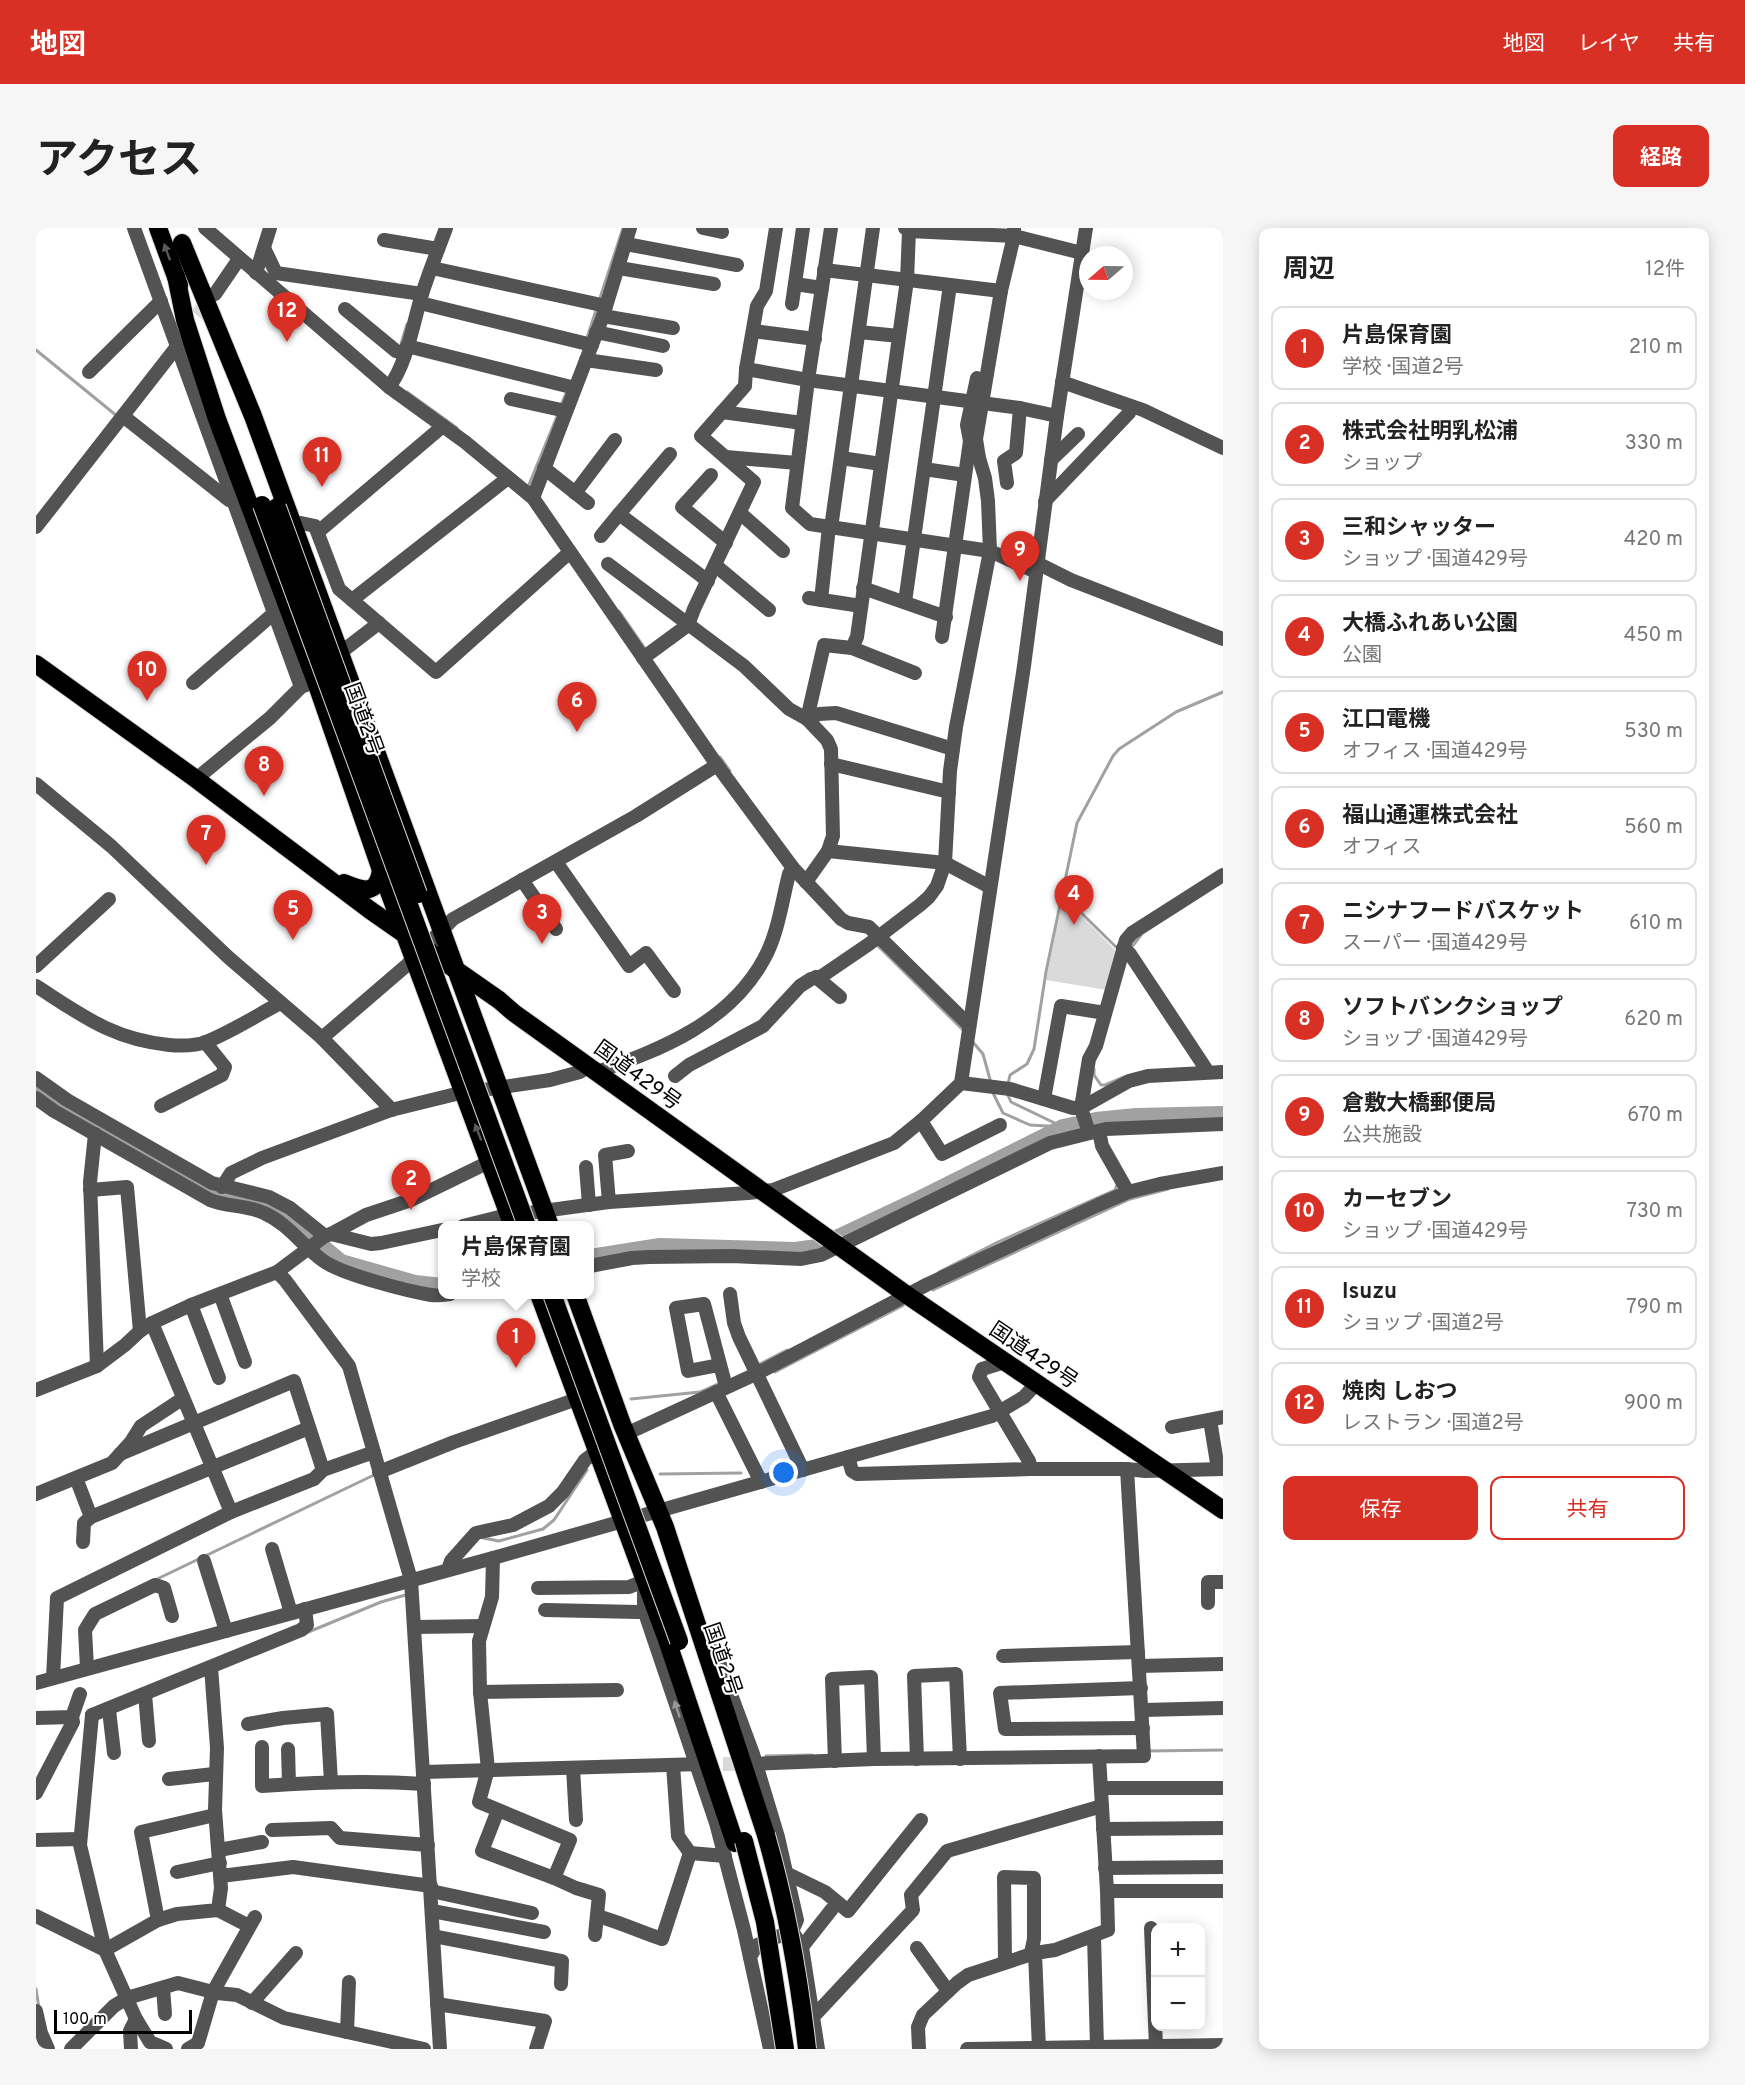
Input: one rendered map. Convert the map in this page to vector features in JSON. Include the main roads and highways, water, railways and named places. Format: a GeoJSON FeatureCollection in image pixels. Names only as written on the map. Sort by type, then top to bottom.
{"type":"FeatureCollection","features":[{"type":"Feature","properties":{"kind":"highway","name":"国道2号"},"geometry":{"type":"LineString","coordinates":[[158,228],[176,276],[250,507],[525,1221]]}},
{"type":"Feature","properties":{"kind":"highway","name":"国道2号"},"geometry":{"type":"LineString","coordinates":[[179,236],[250,507],[545,1221]]}},
{"type":"Feature","properties":{"kind":"highway"},"geometry":{"type":"LineString","coordinates":[[179,236],[253,416],[499,1087],[545,1221]]}},
{"type":"Feature","properties":{"kind":"highway"},"geometry":{"type":"LineString","coordinates":[[176,276],[185,320],[217,419],[309,685],[364,819],[381,870],[419,951],[463,1093],[511,1220]]}},
{"type":"Feature","properties":{"kind":"highway","name":"国道429号"},"geometry":{"type":"LineString","coordinates":[[36,664],[330,879],[419,951],[455,969],[499,1000],[514,1014],[907,1295],[1223,1510]]}},
{"type":"Feature","properties":{"kind":"highway"},"geometry":{"type":"LineString","coordinates":[[330,879],[361,890],[368,890],[380,880],[381,870]]}},
{"type":"Feature","properties":{"kind":"highway"},"geometry":{"type":"LineString","coordinates":[[419,951],[419,940],[433,929],[435,920],[433,908]]}},
{"type":"Feature","properties":{"kind":"highway"},"geometry":{"type":"LineString","coordinates":[[474,1022],[480,1014],[491,1007],[514,1014]]}},
{"type":"Feature","properties":{"kind":"highway"},"geometry":{"type":"LineString","coordinates":[[541,1299],[644,1581],[745,1842],[787,1917],[807,2049]]}},
{"type":"Feature","properties":{"kind":"highway","name":"国道2号"},"geometry":{"type":"LineString","coordinates":[[554,1299],[685,1639],[733,1756],[745,1842],[765,1922],[780,2005],[785,2049]]}},
{"type":"Feature","properties":{"kind":"highway","name":"国道2号"},"geometry":{"type":"LineString","coordinates":[[567,1299],[685,1639]]}},
{"type":"Feature","properties":{"kind":"highway"},"geometry":{"type":"LineString","coordinates":[[577,1299],[622,1424],[628,1433],[662,1518],[745,1842]]}},
{"type":"Feature","properties":{"kind":"highway","name":"国道2号"},"geometry":{"type":"LineString","coordinates":[[745,1842],[779,1918],[800,2049]]}},
{"type":"Feature","properties":{"kind":"waterway"},"geometry":{"type":"LineString","coordinates":[[599,301],[623,228]]}},
{"type":"Feature","properties":{"kind":"waterway"},"geometry":{"type":"LineString","coordinates":[[586,341],[597,307]]}},
{"type":"Feature","properties":{"kind":"waterway"},"geometry":{"type":"LineString","coordinates":[[401,344],[407,324]]}},
{"type":"Feature","properties":{"kind":"waterway"},"geometry":{"type":"LineString","coordinates":[[36,350],[117,416]]}},
{"type":"Feature","properties":{"kind":"waterway"},"geometry":{"type":"LineString","coordinates":[[561,405],[567,391]]}},
{"type":"Feature","properties":{"kind":"waterway"},"geometry":{"type":"LineString","coordinates":[[407,392],[457,428]]}},
{"type":"Feature","properties":{"kind":"waterway"},"geometry":{"type":"LineString","coordinates":[[528,487],[558,414]]}},
{"type":"Feature","properties":{"kind":"waterway"},"geometry":{"type":"LineString","coordinates":[[619,611],[646,650]]}},
{"type":"Feature","properties":{"kind":"waterway"},"geometry":{"type":"LineString","coordinates":[[1008,1084],[1010,1075],[1027,1064],[1034,1049],[1046,972],[1077,823],[1113,756],[1119,749],[1176,712],[1223,692]]}},
{"type":"Feature","properties":{"kind":"waterway"},"geometry":{"type":"LineString","coordinates":[[720,757],[730,771]]}},
{"type":"Feature","properties":{"kind":"waterway"},"geometry":{"type":"LineString","coordinates":[[1062,894],[1117,948]]}},
{"type":"Feature","properties":{"kind":"waterway"},"geometry":{"type":"LineString","coordinates":[[1131,948],[1141,935]]}},
{"type":"Feature","properties":{"kind":"waterway"},"geometry":{"type":"LineString","coordinates":[[875,943],[964,1031]]}},
{"type":"Feature","properties":{"kind":"waterway"},"geometry":{"type":"LineString","coordinates":[[972,1041],[983,1054],[991,1083]]}},
{"type":"Feature","properties":{"kind":"waterway"},"geometry":{"type":"LineString","coordinates":[[1094,1069],[1094,1075],[1101,1085],[1124,1077]]}},
{"type":"Feature","properties":{"kind":"waterway"},"geometry":{"type":"LineString","coordinates":[[36,1089],[68,1112],[216,1194],[270,1206],[281,1212],[341,1262],[415,1283],[438,1286]]}},
{"type":"Feature","properties":{"kind":"waterway"},"geometry":{"type":"LineString","coordinates":[[993,1093],[1003,1113],[1030,1125],[1063,1127]]}},
{"type":"Feature","properties":{"kind":"waterway"},"geometry":{"type":"LineString","coordinates":[[1007,1093],[1011,1102],[1061,1126]]}},
{"type":"Feature","properties":{"kind":"waterway"},"geometry":{"type":"LineString","coordinates":[[594,1256],[660,1246],[795,1250],[817,1247],[1063,1127],[1096,1120],[1136,1116],[1223,1114]]}},
{"type":"Feature","properties":{"kind":"waterway"},"geometry":{"type":"LineString","coordinates":[[1096,1120],[1096,1127]]}},
{"type":"Feature","properties":{"kind":"waterway"},"geometry":{"type":"LineString","coordinates":[[939,1272],[998,1242],[1115,1190],[1117,1185]]}},
{"type":"Feature","properties":{"kind":"waterway"},"geometry":{"type":"LineString","coordinates":[[933,1290],[1130,1199],[1168,1189]]}},
{"type":"Feature","properties":{"kind":"waterway"},"geometry":{"type":"LineString","coordinates":[[775,1372],[904,1305]]}},
{"type":"Feature","properties":{"kind":"waterway"},"geometry":{"type":"LineString","coordinates":[[758,1365],[787,1350]]}},
{"type":"Feature","properties":{"kind":"waterway"},"geometry":{"type":"LineString","coordinates":[[631,1399],[700,1392],[720,1383]]}},
{"type":"Feature","properties":{"kind":"waterway"},"geometry":{"type":"LineString","coordinates":[[483,1538],[499,1541],[543,1529],[554,1520],[587,1470]]}},
{"type":"Feature","properties":{"kind":"waterway"},"geometry":{"type":"LineString","coordinates":[[660,1474],[741,1473]]}},
{"type":"Feature","properties":{"kind":"waterway"},"geometry":{"type":"LineString","coordinates":[[155,1580],[376,1474]]}},
{"type":"Feature","properties":{"kind":"waterway"},"geometry":{"type":"LineString","coordinates":[[306,1633],[381,1602],[409,1594]]}},
{"type":"Feature","properties":{"kind":"waterway"},"geometry":{"type":"LineString","coordinates":[[1147,1751],[1223,1750]]}},
{"type":"Feature","properties":{"kind":"waterway"},"geometry":{"type":"LineString","coordinates":[[766,1756],[812,1755]]}},
{"type":"Feature","properties":{"kind":"waterway"},"geometry":{"type":"LineString","coordinates":[[36,1989],[39,2008]]}},
{"type":"Feature","properties":{"kind":"tunnel"},"geometry":{"type":"LineString","coordinates":[[183,331],[212,298]]}},
{"type":"Feature","properties":{"kind":"tunnel"},"geometry":{"type":"LineString","coordinates":[[702,1764],[749,1764]]}},
{"type":"Feature","properties":{"kind":"place","name":"焼肉 しおつ"},"geometry":{"type":"Point","coordinates":[287,342]}},
{"type":"Feature","properties":{"kind":"place","name":"Isuzu"},"geometry":{"type":"Point","coordinates":[322,487]}},
{"type":"Feature","properties":{"kind":"place","name":"倉敷大橋郵便局"},"geometry":{"type":"Point","coordinates":[1020,581]}},
{"type":"Feature","properties":{"kind":"place","name":"カーセブン"},"geometry":{"type":"Point","coordinates":[147,701]}},
{"type":"Feature","properties":{"kind":"place","name":"福山通運株式会社"},"geometry":{"type":"Point","coordinates":[577,732]}},
{"type":"Feature","properties":{"kind":"place","name":"ソフトバンクショップ"},"geometry":{"type":"Point","coordinates":[264,796]}},
{"type":"Feature","properties":{"kind":"place","name":"ニシナフードバスケット"},"geometry":{"type":"Point","coordinates":[206,865]}},
{"type":"Feature","properties":{"kind":"place","name":"大橋ふれあい公園"},"geometry":{"type":"Point","coordinates":[1074,925]}},
{"type":"Feature","properties":{"kind":"place","name":"江口電機"},"geometry":{"type":"Point","coordinates":[293,940]}},
{"type":"Feature","properties":{"kind":"place","name":"三和シャッター"},"geometry":{"type":"Point","coordinates":[542,944]}},
{"type":"Feature","properties":{"kind":"place","name":"株式会社明乳松浦"},"geometry":{"type":"Point","coordinates":[411,1210]}},
{"type":"Feature","properties":{"kind":"place","name":"片島保育園"},"geometry":{"type":"Point","coordinates":[516,1368]}}]}
